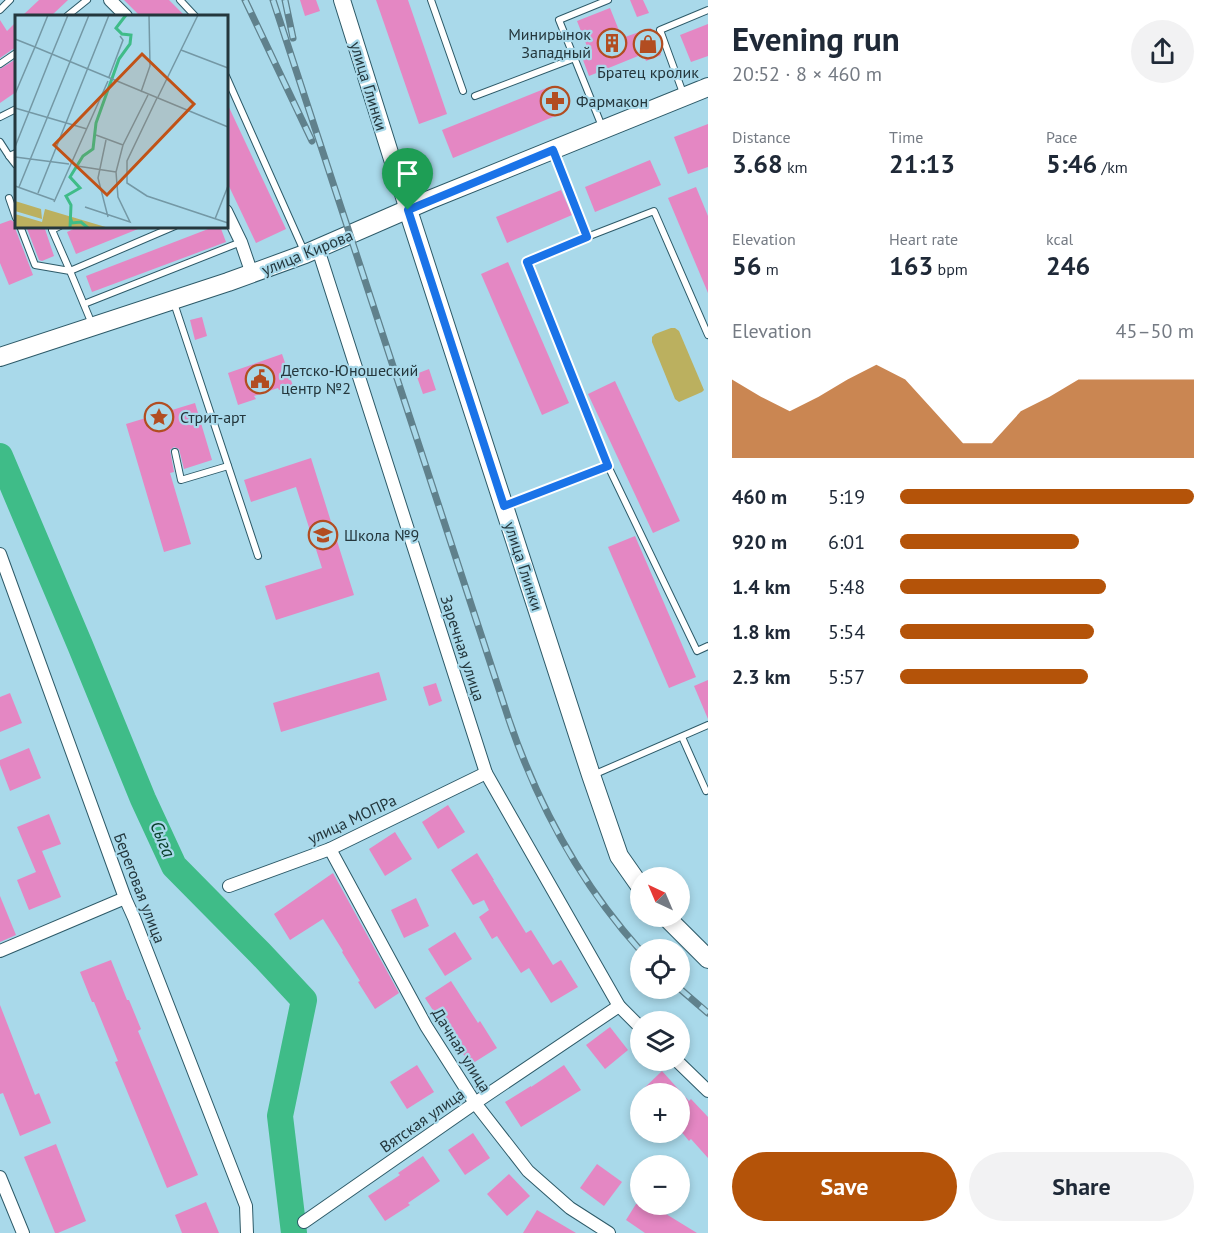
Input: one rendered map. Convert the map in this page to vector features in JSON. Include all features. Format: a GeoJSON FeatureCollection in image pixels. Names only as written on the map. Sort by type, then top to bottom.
{"type":"FeatureCollection","features":[{"type":"Feature","properties":{"kind":"main road","name":"улица Кирова"},"geometry":{"type":"LineString","coordinates":[[0,357],[252,274],[708,87]]}},
{"type":"Feature","properties":{"kind":"main road","name":"улица Глинки"},"geometry":{"type":"LineString","coordinates":[[408,210],[591,775],[619,856],[630,872]]}},
{"type":"Feature","properties":{"kind":"main road"},"geometry":{"type":"LineString","coordinates":[[676,927],[708,959]]}},
{"type":"Feature","properties":{"kind":"street"},"geometry":{"type":"LineString","coordinates":[[110,0],[125,15]]}},
{"type":"Feature","properties":{"kind":"street","name":"улица Глинки"},"geometry":{"type":"LineString","coordinates":[[342,0],[408,210]]}},
{"type":"Feature","properties":{"kind":"street"},"geometry":{"type":"LineString","coordinates":[[228,215],[241,242],[252,274]]}},
{"type":"Feature","properties":{"kind":"street","name":"Заречная улица"},"geometry":{"type":"LineString","coordinates":[[312,251],[486,772],[619,1006],[630,1017]]}},
{"type":"Feature","properties":{"kind":"street","name":"Береговая улица"},"geometry":{"type":"LineString","coordinates":[[0,554],[125,898],[246,1206],[247,1233]]}},
{"type":"Feature","properties":{"kind":"street","name":"улица МОПРа"},"geometry":{"type":"LineString","coordinates":[[228,886],[330,849],[486,772]]}},
{"type":"Feature","properties":{"kind":"street","name":"Дачная улица"},"geometry":{"type":"LineString","coordinates":[[330,849],[426,1026],[475,1103],[528,1171],[570,1208],[609,1233]]}},
{"type":"Feature","properties":{"kind":"street"},"geometry":{"type":"LineString","coordinates":[[0,951],[125,898]]}},
{"type":"Feature","properties":{"kind":"street","name":"Вятская улица"},"geometry":{"type":"LineString","coordinates":[[304,1222],[619,1006]]}},
{"type":"Feature","properties":{"kind":"street"},"geometry":{"type":"LineString","coordinates":[[687,1071],[708,1091]]}},
{"type":"Feature","properties":{"kind":"street"},"geometry":{"type":"LineString","coordinates":[[0,1177],[23,1233]]}},
{"type":"Feature","properties":{"kind":"lane"},"geometry":{"type":"LineString","coordinates":[[0,10],[10,0]]}},
{"type":"Feature","properties":{"kind":"lane"},"geometry":{"type":"LineString","coordinates":[[68,15],[87,0]]}},
{"type":"Feature","properties":{"kind":"lane"},"geometry":{"type":"LineString","coordinates":[[180,0],[194,15]]}},
{"type":"Feature","properties":{"kind":"lane"},"geometry":{"type":"LineString","coordinates":[[431,0],[464,91]]}},
{"type":"Feature","properties":{"kind":"lane"},"geometry":{"type":"LineString","coordinates":[[603,130],[559,20],[608,0]]}},
{"type":"Feature","properties":{"kind":"lane"},"geometry":{"type":"LineString","coordinates":[[684,96],[660,30],[708,10]]}},
{"type":"Feature","properties":{"kind":"lane"},"geometry":{"type":"LineString","coordinates":[[0,64],[15,54]]}},
{"type":"Feature","properties":{"kind":"lane"},"geometry":{"type":"LineString","coordinates":[[475,96],[574,58]]}},
{"type":"Feature","properties":{"kind":"lane"},"geometry":{"type":"LineString","coordinates":[[228,80],[312,251]]}},
{"type":"Feature","properties":{"kind":"lane"},"geometry":{"type":"LineString","coordinates":[[0,117],[15,110]]}},
{"type":"Feature","properties":{"kind":"lane"},"geometry":{"type":"LineString","coordinates":[[0,142],[15,164]]}},
{"type":"Feature","properties":{"kind":"lane"},"geometry":{"type":"LineString","coordinates":[[553,150],[587,237]]}},
{"type":"Feature","properties":{"kind":"lane"},"geometry":{"type":"LineString","coordinates":[[9,156],[15,153]]}},
{"type":"Feature","properties":{"kind":"lane"},"geometry":{"type":"LineString","coordinates":[[9,198],[15,215]]}},
{"type":"Feature","properties":{"kind":"lane"},"geometry":{"type":"LineString","coordinates":[[708,335],[654,211],[527,262],[608,466],[698,651],[708,646]]}},
{"type":"Feature","properties":{"kind":"lane"},"geometry":{"type":"LineString","coordinates":[[21,228],[35,265],[70,271],[170,228]]}},
{"type":"Feature","properties":{"kind":"lane"},"geometry":{"type":"LineString","coordinates":[[52,228],[94,327]]}},
{"type":"Feature","properties":{"kind":"lane"},"geometry":{"type":"LineString","coordinates":[[84,304],[241,242]]}},
{"type":"Feature","properties":{"kind":"lane"},"geometry":{"type":"LineString","coordinates":[[173,301],[258,556]]}},
{"type":"Feature","properties":{"kind":"lane"},"geometry":{"type":"LineString","coordinates":[[175,452],[181,480],[228,466]]}},
{"type":"Feature","properties":{"kind":"lane"},"geometry":{"type":"LineString","coordinates":[[504,506],[608,466]]}},
{"type":"Feature","properties":{"kind":"lane"},"geometry":{"type":"LineString","coordinates":[[591,775],[706,727]]}},
{"type":"Feature","properties":{"kind":"lane"},"geometry":{"type":"LineString","coordinates":[[682,737],[706,791]]}},
{"type":"Feature","properties":{"kind":"shaded area"},"geometry":{"type":"Polygon","coordinates":[[[671,328],[679,331],[704,390],[679,402],[675,399],[652,342],[655,334],[671,328]]]}},
{"type":"Feature","properties":{"kind":"building"},"geometry":{"type":"Polygon","coordinates":[[[39,0],[68,0],[52,15],[23,15],[39,0]]]}},
{"type":"Feature","properties":{"kind":"building"},"geometry":{"type":"Polygon","coordinates":[[[124,0],[169,0],[184,15],[139,15],[124,0]]]}},
{"type":"Feature","properties":{"kind":"building"},"geometry":{"type":"Polygon","coordinates":[[[300,0],[316,0],[320,11],[305,16],[300,0]]]}},
{"type":"Feature","properties":{"kind":"building"},"geometry":{"type":"Polygon","coordinates":[[[376,0],[408,0],[447,114],[419,124],[376,0]]]}},
{"type":"Feature","properties":{"kind":"building"},"geometry":{"type":"Polygon","coordinates":[[[630,0],[643,0],[649,13],[637,17],[630,0]]]}},
{"type":"Feature","properties":{"kind":"building","name":"Минирынок Западный"},"geometry":{"type":"Polygon","coordinates":[[[610,8],[622,38],[651,28],[661,55],[646,61],[643,54],[589,76],[580,52],[588,49],[577,21],[610,8]]]}},
{"type":"Feature","properties":{"kind":"building"},"geometry":{"type":"Polygon","coordinates":[[[0,20],[7,31],[15,23],[15,48],[0,58],[0,20]]]}},
{"type":"Feature","properties":{"kind":"building"},"geometry":{"type":"Polygon","coordinates":[[[708,24],[708,56],[691,62],[680,35],[708,24]]]}},
{"type":"Feature","properties":{"kind":"building"},"geometry":{"type":"Polygon","coordinates":[[[15,60],[15,93],[0,103],[0,69],[15,60]]]}},
{"type":"Feature","properties":{"kind":"building"},"geometry":{"type":"Polygon","coordinates":[[[549,87],[560,114],[453,158],[442,130],[549,87]]]}},
{"type":"Feature","properties":{"kind":"building"},"geometry":{"type":"Polygon","coordinates":[[[228,105],[286,229],[256,243],[228,184],[228,105]]]}},
{"type":"Feature","properties":{"kind":"building"},"geometry":{"type":"Polygon","coordinates":[[[708,124],[708,167],[688,174],[674,137],[708,124]]]}},
{"type":"Feature","properties":{"kind":"building"},"geometry":{"type":"Polygon","coordinates":[[[650,160],[661,185],[595,212],[585,187],[650,160]]]}},
{"type":"Feature","properties":{"kind":"building"},"geometry":{"type":"Polygon","coordinates":[[[696,187],[708,216],[708,293],[668,198],[696,187]]]}},
{"type":"Feature","properties":{"kind":"building"},"geometry":{"type":"Polygon","coordinates":[[[561,190],[572,215],[507,243],[496,217],[561,190]]]}},
{"type":"Feature","properties":{"kind":"building"},"geometry":{"type":"Polygon","coordinates":[[[11,220],[15,222],[15,228],[33,275],[9,285],[0,263],[0,224],[11,220]]]}},
{"type":"Feature","properties":{"kind":"building"},"geometry":{"type":"Polygon","coordinates":[[[27,228],[45,228],[54,256],[39,260],[27,228]]]}},
{"type":"Feature","properties":{"kind":"building"},"geometry":{"type":"Polygon","coordinates":[[[76,228],[141,228],[76,254],[67,232],[76,228]]]}},
{"type":"Feature","properties":{"kind":"building"},"geometry":{"type":"Polygon","coordinates":[[[211,228],[221,228],[226,242],[92,292],[86,276],[211,228]]]}},
{"type":"Feature","properties":{"kind":"building"},"geometry":{"type":"Polygon","coordinates":[[[508,262],[569,403],[542,415],[481,274],[508,262]]]}},
{"type":"Feature","properties":{"kind":"building"},"geometry":{"type":"Polygon","coordinates":[[[202,317],[207,336],[195,340],[190,320],[202,317]]]}},
{"type":"Feature","properties":{"kind":"building","name":"Детско-Юношеский центр №2"},"geometry":{"type":"Polygon","coordinates":[[[282,354],[293,386],[254,396],[256,399],[238,405],[228,373],[282,354]]]}},
{"type":"Feature","properties":{"kind":"building"},"geometry":{"type":"Polygon","coordinates":[[[429,369],[436,390],[423,394],[416,374],[429,369]]]}},
{"type":"Feature","properties":{"kind":"building"},"geometry":{"type":"Polygon","coordinates":[[[615,381],[680,521],[653,533],[588,394],[615,381]]]}},
{"type":"Feature","properties":{"kind":"building"},"geometry":{"type":"Polygon","coordinates":[[[195,403],[212,460],[184,469],[179,449],[174,447],[170,450],[174,472],[170,473],[191,544],[164,552],[126,424],[195,403]]]}},
{"type":"Feature","properties":{"kind":"building","name":"Школа №9"},"geometry":{"type":"Polygon","coordinates":[[[311,458],[354,595],[276,620],[265,586],[322,568],[296,487],[251,502],[244,480],[311,458]]]}},
{"type":"Feature","properties":{"kind":"building"},"geometry":{"type":"Polygon","coordinates":[[[635,536],[696,677],[669,688],[608,547],[635,536]]]}},
{"type":"Feature","properties":{"kind":"building"},"geometry":{"type":"Polygon","coordinates":[[[379,672],[387,700],[281,732],[273,703],[379,672]]]}},
{"type":"Feature","properties":{"kind":"building"},"geometry":{"type":"Polygon","coordinates":[[[708,680],[708,719],[694,686],[708,680]]]}},
{"type":"Feature","properties":{"kind":"building"},"geometry":{"type":"Polygon","coordinates":[[[436,683],[442,701],[429,706],[423,687],[436,683]]]}},
{"type":"Feature","properties":{"kind":"building"},"geometry":{"type":"Polygon","coordinates":[[[10,693],[22,723],[0,732],[0,697],[10,693]]]}},
{"type":"Feature","properties":{"kind":"building"},"geometry":{"type":"Polygon","coordinates":[[[29,748],[41,778],[10,791],[0,760],[29,748]]]}},
{"type":"Feature","properties":{"kind":"building"},"geometry":{"type":"Polygon","coordinates":[[[448,805],[465,832],[438,849],[422,822],[448,805]]]}},
{"type":"Feature","properties":{"kind":"building"},"geometry":{"type":"Polygon","coordinates":[[[49,814],[61,844],[42,851],[61,897],[29,910],[17,880],[36,872],[17,827],[49,814]]]}},
{"type":"Feature","properties":{"kind":"building"},"geometry":{"type":"Polygon","coordinates":[[[395,832],[412,859],[385,876],[369,849],[395,832]]]}},
{"type":"Feature","properties":{"kind":"building"},"geometry":{"type":"Polygon","coordinates":[[[477,853],[526,933],[531,930],[553,965],[561,960],[578,987],[551,1003],[529,968],[521,973],[497,936],[492,939],[479,917],[489,910],[484,900],[473,905],[451,870],[477,853]]]}},
{"type":"Feature","properties":{"kind":"building"},"geometry":{"type":"Polygon","coordinates":[[[333,873],[399,993],[375,1009],[323,919],[290,940],[274,914],[333,873]]]}},
{"type":"Feature","properties":{"kind":"building"},"geometry":{"type":"Polygon","coordinates":[[[0,896],[16,935],[0,942],[0,896]]]}},
{"type":"Feature","properties":{"kind":"building"},"geometry":{"type":"Polygon","coordinates":[[[416,898],[429,926],[404,938],[391,910],[416,898]]]}},
{"type":"Feature","properties":{"kind":"building"},"geometry":{"type":"Polygon","coordinates":[[[455,932],[472,959],[445,976],[428,949],[455,932]]]}},
{"type":"Feature","properties":{"kind":"building"},"geometry":{"type":"Polygon","coordinates":[[[111,960],[141,1029],[138,1031],[198,1175],[167,1188],[115,1062],[118,1061],[80,972],[111,960]]]}},
{"type":"Feature","properties":{"kind":"building"},"geometry":{"type":"Polygon","coordinates":[[[451,981],[497,1048],[470,1065],[444,1023],[442,1024],[425,998],[451,981]]]}},
{"type":"Feature","properties":{"kind":"building"},"geometry":{"type":"Polygon","coordinates":[[[0,1005],[35,1095],[39,1093],[51,1123],[20,1136],[3,1093],[0,1094],[0,1005]]]}},
{"type":"Feature","properties":{"kind":"building"},"geometry":{"type":"Polygon","coordinates":[[[610,1027],[628,1050],[605,1069],[586,1045],[610,1027]]]}},
{"type":"Feature","properties":{"kind":"building"},"geometry":{"type":"Polygon","coordinates":[[[417,1065],[434,1092],[407,1109],[390,1082],[417,1065]]]}},
{"type":"Feature","properties":{"kind":"building"},"geometry":{"type":"Polygon","coordinates":[[[564,1065],[581,1090],[521,1127],[505,1102],[564,1065]]]}},
{"type":"Feature","properties":{"kind":"building"},"geometry":{"type":"Polygon","coordinates":[[[662,1071],[673,1083],[649,1083],[662,1071]]]}},
{"type":"Feature","properties":{"kind":"building"},"geometry":{"type":"Polygon","coordinates":[[[691,1099],[708,1117],[708,1158],[691,1139],[691,1099]]]}},
{"type":"Feature","properties":{"kind":"building"},"geometry":{"type":"Polygon","coordinates":[[[473,1133],[490,1158],[465,1175],[448,1150],[473,1133]]]}},
{"type":"Feature","properties":{"kind":"building"},"geometry":{"type":"Polygon","coordinates":[[[56,1144],[86,1221],[58,1233],[55,1233],[24,1157],[56,1144]]]}},
{"type":"Feature","properties":{"kind":"building"},"geometry":{"type":"Polygon","coordinates":[[[423,1156],[440,1181],[385,1221],[368,1196],[400,1175],[398,1173],[423,1156]]]}},
{"type":"Feature","properties":{"kind":"building"},"geometry":{"type":"Polygon","coordinates":[[[597,1164],[622,1182],[604,1206],[580,1188],[597,1164]]]}},
{"type":"Feature","properties":{"kind":"building"},"geometry":{"type":"Polygon","coordinates":[[[509,1174],[530,1196],[507,1216],[487,1194],[509,1174]]]}},
{"type":"Feature","properties":{"kind":"building"},"geometry":{"type":"Polygon","coordinates":[[[206,1202],[219,1233],[182,1233],[175,1215],[206,1202]]]}},
{"type":"Feature","properties":{"kind":"building"},"geometry":{"type":"Polygon","coordinates":[[[537,1210],[576,1233],[523,1233],[537,1210]]]}},
{"type":"Feature","properties":{"kind":"building"},"geometry":{"type":"Polygon","coordinates":[[[630,1214],[668,1215],[697,1233],[645,1233],[626,1220],[630,1214]]]}},
{"type":"Feature","properties":{"kind":"waterway","name":"Сыга"},"geometry":{"type":"LineString","coordinates":[[0,456],[143,799],[174,866],[304,1000],[280,1116],[294,1233]]}},
{"type":"Feature","properties":{"kind":"railway"},"geometry":{"type":"LineString","coordinates":[[245,0],[312,141]]}},
{"type":"Feature","properties":{"kind":"railway"},"geometry":{"type":"LineString","coordinates":[[273,0],[520,752],[563,842],[598,898],[631,939]]}},
{"type":"Feature","properties":{"kind":"railway"},"geometry":{"type":"LineString","coordinates":[[285,0],[293,38]]}},
{"type":"Feature","properties":{"kind":"railway"},"geometry":{"type":"LineString","coordinates":[[690,997],[708,1013]]}},
{"type":"Feature","properties":{"kind":"place","name":"Минирынок Западный"},"geometry":{"type":"Point","coordinates":[612,43]}},
{"type":"Feature","properties":{"kind":"place","name":"Братец кролик"},"geometry":{"type":"Point","coordinates":[648,44]}},
{"type":"Feature","properties":{"kind":"place","name":"Фармакон"},"geometry":{"type":"Point","coordinates":[555,101]}},
{"type":"Feature","properties":{"kind":"place","name":"Детско-Юношеский центр №2"},"geometry":{"type":"Point","coordinates":[260,379]}},
{"type":"Feature","properties":{"kind":"place","name":"Стрит-арт"},"geometry":{"type":"Point","coordinates":[159,417]}},
{"type":"Feature","properties":{"kind":"place","name":"Школа №9"},"geometry":{"type":"Point","coordinates":[323,535]}},
{"type":"Feature","properties":{"kind":"route"},"geometry":{"type":"LineString","coordinates":[[553,150],[587,237],[527,262],[608,466],[504,506],[408,210],[553,150]]}}]}
